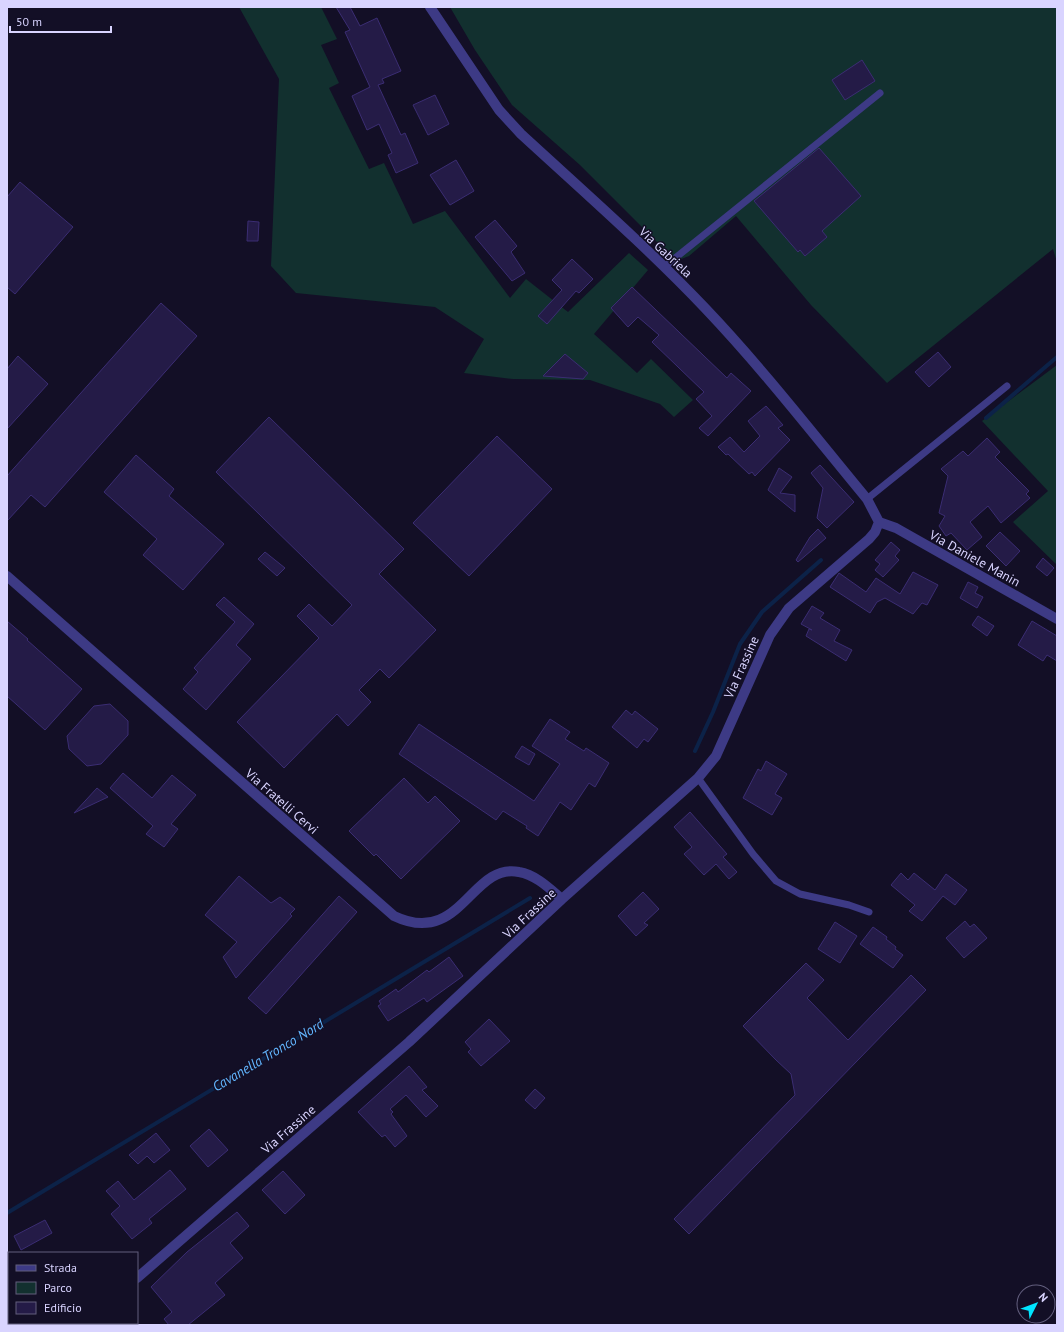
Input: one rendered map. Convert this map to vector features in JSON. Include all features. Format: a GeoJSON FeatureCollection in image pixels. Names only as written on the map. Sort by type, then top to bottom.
{"type":"FeatureCollection","features":[{"type":"Feature","properties":{"kind":"street","name":"Via Gabriela"},"geometry":{"type":"LineString","coordinates":[[430,7],[499,110],[521,134],[664,267],[736,342],[868,499],[879,522]]}},
{"type":"Feature","properties":{"kind":"street","name":"Via Daniele Manin"},"geometry":{"type":"LineString","coordinates":[[879,522],[896,528],[1057,619]]}},
{"type":"Feature","properties":{"kind":"street","name":"Via Frassine"},"geometry":{"type":"LineString","coordinates":[[138,1277],[409,1042],[562,899],[698,778],[716,756],[774,630],[789,608],[869,540],[875,532],[879,522]]}},
{"type":"Feature","properties":{"kind":"street","name":"Via Fratelli Cervi"},"geometry":{"type":"LineString","coordinates":[[7,576],[394,916],[407,922],[429,924],[453,911],[484,882],[497,874],[507,872],[518,872],[536,878],[562,899]]}},
{"type":"Feature","properties":{"kind":"lane"},"geometry":{"type":"LineString","coordinates":[[664,267],[880,93]]}},
{"type":"Feature","properties":{"kind":"lane"},"geometry":{"type":"LineString","coordinates":[[868,499],[1007,386]]}},
{"type":"Feature","properties":{"kind":"lane"},"geometry":{"type":"LineString","coordinates":[[698,778],[753,854],[776,881],[800,894],[849,905],[869,912]]}},
{"type":"Feature","properties":{"kind":"green space"},"geometry":{"type":"Polygon","coordinates":[[[239,7],[321,7],[337,39],[321,45],[339,83],[329,88],[369,169],[384,163],[413,224],[445,211],[510,298],[526,279],[568,312],[629,253],[648,270],[594,334],[637,373],[651,359],[693,400],[674,417],[660,404],[590,380],[513,379],[464,373],[484,339],[435,307],[296,293],[271,266],[279,79],[239,7]]]}},
{"type":"Feature","properties":{"kind":"green space"},"geometry":{"type":"Polygon","coordinates":[[[450,7],[1057,7],[1057,262],[1053,249],[887,383],[811,305],[736,216],[689,256],[676,261],[580,165],[512,105],[475,50],[450,7]]]}},
{"type":"Feature","properties":{"kind":"green space"},"geometry":{"type":"Polygon","coordinates":[[[1057,365],[1057,565],[1013,522],[1048,491],[982,421],[1057,365]]]}},
{"type":"Feature","properties":{"kind":"building"},"geometry":{"type":"Polygon","coordinates":[[[336,7],[350,7],[360,26],[377,18],[401,71],[382,79],[384,83],[378,85],[401,135],[405,133],[418,163],[396,173],[388,155],[392,153],[379,124],[367,130],[352,96],[370,87],[345,32],[350,30],[336,7]]]}},
{"type":"Feature","properties":{"kind":"building"},"geometry":{"type":"Polygon","coordinates":[[[862,60],[875,81],[845,100],[832,80],[862,60]]]}},
{"type":"Feature","properties":{"kind":"building"},"geometry":{"type":"Polygon","coordinates":[[[435,95],[449,124],[428,135],[413,105],[435,95]]]}},
{"type":"Feature","properties":{"kind":"building"},"geometry":{"type":"Polygon","coordinates":[[[819,148],[861,196],[822,231],[827,237],[805,256],[800,250],[798,252],[754,201],[819,148]]]}},
{"type":"Feature","properties":{"kind":"building"},"geometry":{"type":"Polygon","coordinates":[[[456,160],[474,191],[450,205],[430,175],[456,160]]]}},
{"type":"Feature","properties":{"kind":"building"},"geometry":{"type":"Polygon","coordinates":[[[20,182],[73,227],[15,294],[7,287],[7,197],[20,182]]]}},
{"type":"Feature","properties":{"kind":"building"},"geometry":{"type":"Polygon","coordinates":[[[495,220],[517,246],[511,252],[525,273],[512,281],[475,237],[495,220]]]}},
{"type":"Feature","properties":{"kind":"building"},"geometry":{"type":"Polygon","coordinates":[[[248,221],[259,222],[258,241],[247,241],[248,221]]]}},
{"type":"Feature","properties":{"kind":"building"},"geometry":{"type":"Polygon","coordinates":[[[572,259],[593,279],[579,293],[576,291],[547,324],[538,316],[562,290],[552,280],[572,259]]]}},
{"type":"Feature","properties":{"kind":"building"},"geometry":{"type":"Polygon","coordinates":[[[632,287],[727,378],[731,373],[751,391],[708,436],[699,428],[712,416],[696,399],[704,392],[652,342],[659,335],[638,317],[628,327],[611,308],[632,287]]]}},
{"type":"Feature","properties":{"kind":"building"},"geometry":{"type":"Polygon","coordinates":[[[161,303],[197,336],[45,507],[31,495],[7,521],[7,476],[161,303]]]}},
{"type":"Feature","properties":{"kind":"building"},"geometry":{"type":"Polygon","coordinates":[[[938,352],[951,367],[929,387],[915,372],[938,352]]]}},
{"type":"Feature","properties":{"kind":"building"},"geometry":{"type":"Polygon","coordinates":[[[565,354],[588,373],[583,379],[543,376],[565,354]]]}},
{"type":"Feature","properties":{"kind":"building"},"geometry":{"type":"Polygon","coordinates":[[[18,356],[48,384],[7,429],[7,369],[18,356]]]}},
{"type":"Feature","properties":{"kind":"building"},"geometry":{"type":"Polygon","coordinates":[[[766,406],[783,425],[778,428],[790,440],[755,476],[752,472],[749,474],[728,454],[726,455],[718,447],[730,437],[744,452],[760,436],[748,421],[766,406]]]}},
{"type":"Feature","properties":{"kind":"building"},"geometry":{"type":"Polygon","coordinates":[[[269,417],[404,549],[379,574],[436,630],[389,678],[380,669],[359,690],[371,702],[348,726],[337,714],[284,768],[237,722],[319,638],[297,616],[309,604],[332,626],[352,605],[216,472],[269,417]]]}},
{"type":"Feature","properties":{"kind":"building"},"geometry":{"type":"Polygon","coordinates":[[[497,436],[552,489],[469,576],[413,523],[497,436]]]}},
{"type":"Feature","properties":{"kind":"building"},"geometry":{"type":"Polygon","coordinates":[[[987,438],[1000,452],[995,457],[1029,491],[1026,494],[1030,498],[1001,523],[988,506],[970,522],[982,537],[967,550],[951,533],[946,536],[939,526],[945,516],[939,513],[948,476],[941,469],[963,451],[968,456],[987,438]]]}},
{"type":"Feature","properties":{"kind":"building"},"geometry":{"type":"Polygon","coordinates":[[[136,455],[174,489],[169,496],[224,544],[183,590],[143,555],[157,539],[104,492],[136,455]]]}},
{"type":"Feature","properties":{"kind":"building"},"geometry":{"type":"Polygon","coordinates":[[[820,465],[854,502],[827,528],[817,518],[823,488],[811,473],[820,465]]]}},
{"type":"Feature","properties":{"kind":"building"},"geometry":{"type":"Polygon","coordinates":[[[779,468],[792,477],[780,493],[795,495],[795,512],[768,490],[779,468]]]}},
{"type":"Feature","properties":{"kind":"building"},"geometry":{"type":"Polygon","coordinates":[[[818,529],[826,538],[798,562],[796,560],[810,537],[818,529]]]}},
{"type":"Feature","properties":{"kind":"building"},"geometry":{"type":"Polygon","coordinates":[[[1000,532],[1020,551],[1006,566],[986,546],[1000,532]]]}},
{"type":"Feature","properties":{"kind":"building"},"geometry":{"type":"Polygon","coordinates":[[[891,542],[900,550],[895,556],[899,560],[883,577],[875,570],[880,564],[875,560],[891,542]]]}},
{"type":"Feature","properties":{"kind":"building"},"geometry":{"type":"Polygon","coordinates":[[[265,552],[285,568],[277,576],[258,559],[265,552]]]}},
{"type":"Feature","properties":{"kind":"building"},"geometry":{"type":"Polygon","coordinates":[[[1043,558],[1054,568],[1047,576],[1036,567],[1043,558]]]}},
{"type":"Feature","properties":{"kind":"building"},"geometry":{"type":"Polygon","coordinates":[[[913,572],[938,585],[927,605],[922,603],[913,614],[885,598],[877,602],[870,613],[830,587],[839,573],[866,592],[876,578],[900,594],[913,572]]]}},
{"type":"Feature","properties":{"kind":"building"},"geometry":{"type":"Polygon","coordinates":[[[968,582],[978,587],[975,593],[983,597],[977,608],[960,598],[968,582]]]}},
{"type":"Feature","properties":{"kind":"building"},"geometry":{"type":"Polygon","coordinates":[[[224,597],[254,624],[236,645],[251,659],[206,710],[183,689],[198,672],[194,668],[235,622],[216,605],[224,597]]]}},
{"type":"Feature","properties":{"kind":"building"},"geometry":{"type":"Polygon","coordinates":[[[812,606],[824,613],[820,618],[840,630],[834,641],[852,650],[846,661],[806,636],[809,629],[812,630],[801,624],[812,606]]]}},
{"type":"Feature","properties":{"kind":"building"},"geometry":{"type":"Polygon","coordinates":[[[978,616],[994,626],[987,636],[972,625],[978,616]]]}},
{"type":"Feature","properties":{"kind":"building"},"geometry":{"type":"Polygon","coordinates":[[[7,621],[82,689],[45,730],[7,696],[7,621]]]}},
{"type":"Feature","properties":{"kind":"building"},"geometry":{"type":"Polygon","coordinates":[[[1032,621],[1057,636],[1057,661],[1047,655],[1043,661],[1018,645],[1032,621]]]}},
{"type":"Feature","properties":{"kind":"building"},"geometry":{"type":"Polygon","coordinates":[[[110,704],[128,721],[128,735],[101,764],[87,766],[69,749],[67,736],[94,706],[110,704]]]}},
{"type":"Feature","properties":{"kind":"building"},"geometry":{"type":"Polygon","coordinates":[[[626,710],[632,715],[635,711],[658,729],[648,742],[644,739],[637,748],[612,727],[626,710]]]}},
{"type":"Feature","properties":{"kind":"building"},"geometry":{"type":"Polygon","coordinates":[[[550,719],[570,732],[565,739],[584,751],[586,748],[609,763],[595,787],[589,783],[571,810],[560,802],[538,836],[526,828],[527,826],[503,811],[496,820],[399,754],[419,724],[534,801],[560,764],[532,746],[550,719]]]}},
{"type":"Feature","properties":{"kind":"building"},"geometry":{"type":"Polygon","coordinates":[[[522,746],[535,754],[529,765],[515,757],[522,746]]]}},
{"type":"Feature","properties":{"kind":"building"},"geometry":{"type":"Polygon","coordinates":[[[766,761],[787,774],[775,794],[782,798],[772,815],[743,798],[758,769],[761,771],[766,761]]]}},
{"type":"Feature","properties":{"kind":"building"},"geometry":{"type":"Polygon","coordinates":[[[123,773],[152,798],[172,775],[196,795],[171,824],[178,829],[164,847],[146,834],[153,826],[110,788],[123,773]]]}},
{"type":"Feature","properties":{"kind":"building"},"geometry":{"type":"Polygon","coordinates":[[[404,778],[428,803],[435,796],[460,821],[401,879],[376,854],[374,856],[349,831],[404,778]]]}},
{"type":"Feature","properties":{"kind":"building"},"geometry":{"type":"Polygon","coordinates":[[[97,788],[108,797],[74,813],[97,788]]]}},
{"type":"Feature","properties":{"kind":"building"},"geometry":{"type":"Polygon","coordinates":[[[690,812],[727,854],[723,857],[737,872],[729,879],[716,864],[704,875],[684,854],[692,847],[674,827],[690,812]]]}},
{"type":"Feature","properties":{"kind":"building"},"geometry":{"type":"Polygon","coordinates":[[[901,873],[908,880],[914,873],[935,890],[946,874],[967,890],[955,905],[943,896],[922,921],[909,911],[915,905],[891,885],[901,873]]]}},
{"type":"Feature","properties":{"kind":"building"},"geometry":{"type":"Polygon","coordinates":[[[239,876],[271,903],[280,897],[295,909],[290,914],[292,916],[236,978],[223,957],[237,942],[205,915],[239,876]]]}},
{"type":"Feature","properties":{"kind":"building"},"geometry":{"type":"Polygon","coordinates":[[[643,892],[659,909],[644,923],[648,925],[636,936],[618,916],[643,892]]]}},
{"type":"Feature","properties":{"kind":"building"},"geometry":{"type":"Polygon","coordinates":[[[339,896],[357,912],[266,1014],[248,998],[339,896]]]}},
{"type":"Feature","properties":{"kind":"building"},"geometry":{"type":"Polygon","coordinates":[[[965,921],[970,927],[974,924],[987,938],[964,958],[946,938],[965,921]]]}},
{"type":"Feature","properties":{"kind":"building"},"geometry":{"type":"Polygon","coordinates":[[[835,922],[857,936],[840,963],[818,949],[835,922]]]}},
{"type":"Feature","properties":{"kind":"building"},"geometry":{"type":"Polygon","coordinates":[[[873,927],[887,937],[886,939],[903,955],[893,968],[860,944],[873,927]]]}},
{"type":"Feature","properties":{"kind":"building"},"geometry":{"type":"Polygon","coordinates":[[[449,957],[463,976],[427,1002],[424,998],[388,1021],[378,1006],[381,1004],[379,1001],[396,989],[398,992],[427,970],[429,972],[449,957]]]}},
{"type":"Feature","properties":{"kind":"building"},"geometry":{"type":"Polygon","coordinates":[[[806,963],[824,980],[807,998],[848,1040],[911,975],[926,990],[689,1234],[674,1219],[795,1095],[791,1074],[743,1026],[806,963]]]}},
{"type":"Feature","properties":{"kind":"building"},"geometry":{"type":"Polygon","coordinates":[[[489,1019],[510,1041],[481,1066],[468,1052],[471,1049],[465,1042],[489,1019]]]}},
{"type":"Feature","properties":{"kind":"building"},"geometry":{"type":"Polygon","coordinates":[[[409,1066],[427,1087],[422,1090],[438,1106],[426,1117],[406,1095],[390,1109],[393,1112],[391,1114],[407,1136],[395,1147],[385,1135],[382,1137],[358,1112],[409,1066]]]}},
{"type":"Feature","properties":{"kind":"building"},"geometry":{"type":"Polygon","coordinates":[[[535,1089],[545,1098],[535,1109],[525,1100],[535,1089]]]}},
{"type":"Feature","properties":{"kind":"building"},"geometry":{"type":"Polygon","coordinates":[[[209,1129],[228,1150],[208,1167],[190,1146],[209,1129]]]}},
{"type":"Feature","properties":{"kind":"building"},"geometry":{"type":"Polygon","coordinates":[[[156,1133],[170,1150],[154,1163],[147,1156],[138,1164],[129,1155],[156,1133]]]}},
{"type":"Feature","properties":{"kind":"building"},"geometry":{"type":"Polygon","coordinates":[[[170,1170],[186,1189],[149,1219],[152,1223],[132,1239],[111,1214],[120,1206],[106,1191],[118,1181],[134,1200],[170,1170]]]}},
{"type":"Feature","properties":{"kind":"building"},"geometry":{"type":"Polygon","coordinates":[[[283,1171],[305,1195],[285,1214],[262,1190],[283,1171]]]}},
{"type":"Feature","properties":{"kind":"building"},"geometry":{"type":"Polygon","coordinates":[[[237,1212],[249,1226],[230,1243],[243,1258],[215,1283],[225,1295],[188,1325],[169,1325],[164,1319],[172,1312],[151,1287],[187,1252],[237,1212]]]}},
{"type":"Feature","properties":{"kind":"building"},"geometry":{"type":"Polygon","coordinates":[[[45,1220],[52,1233],[21,1250],[14,1236],[45,1220]]]}},
{"type":"Feature","properties":{"kind":"waterway","name":"Cavanella Tronco Nord"},"geometry":{"type":"LineString","coordinates":[[986,418],[1057,357]]}},
{"type":"Feature","properties":{"kind":"waterway","name":"Cavanella Tronco Nord"},"geometry":{"type":"LineString","coordinates":[[695,751],[713,712],[740,644],[762,612],[821,560]]}},
{"type":"Feature","properties":{"kind":"waterway","name":"Cavanella Tronco Nord"},"geometry":{"type":"LineString","coordinates":[[7,1213],[530,898]]}}]}
